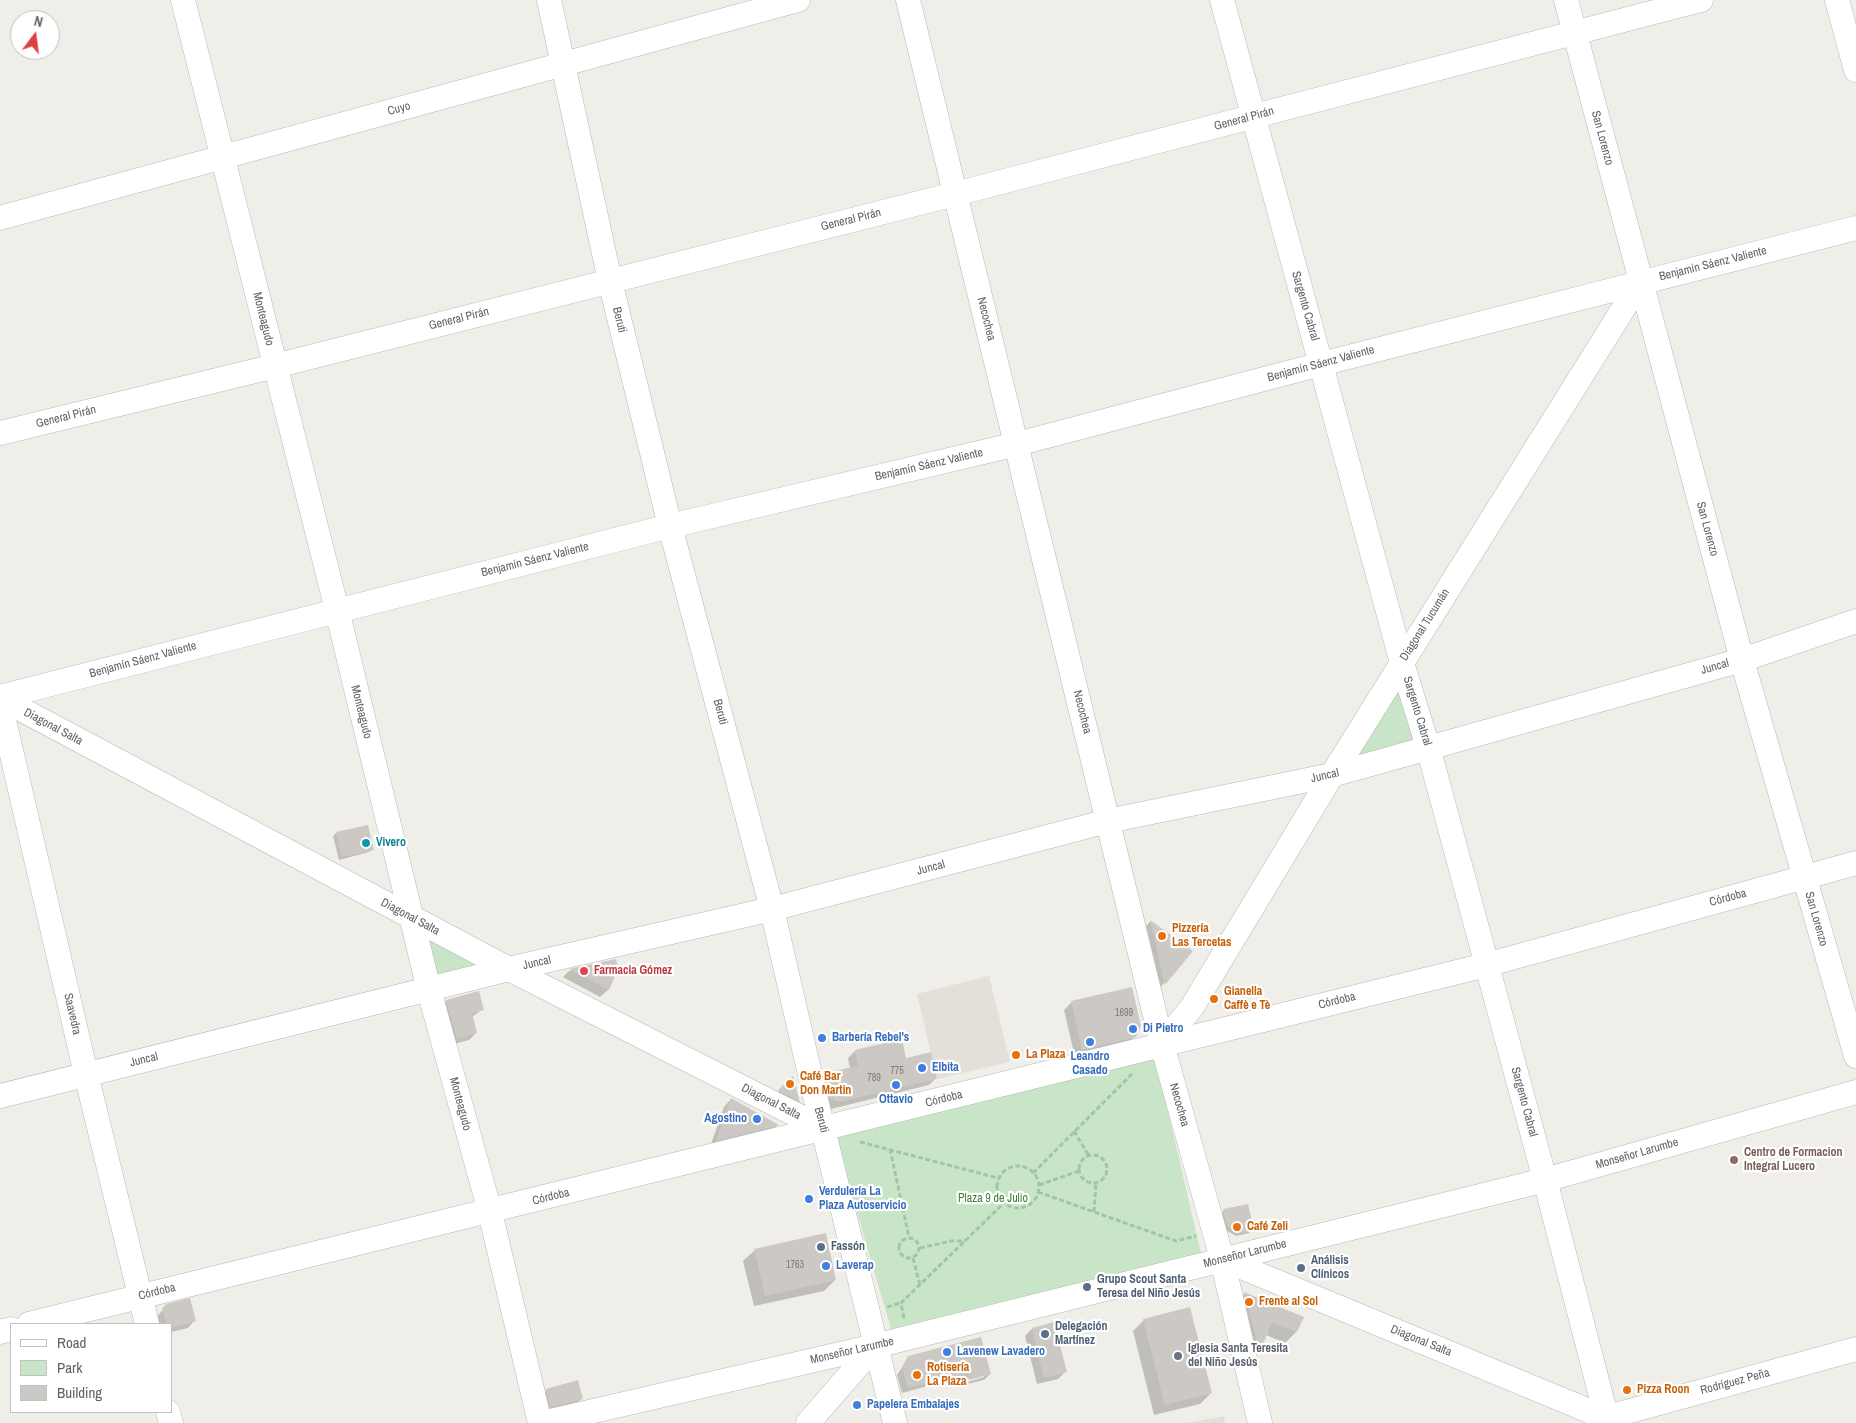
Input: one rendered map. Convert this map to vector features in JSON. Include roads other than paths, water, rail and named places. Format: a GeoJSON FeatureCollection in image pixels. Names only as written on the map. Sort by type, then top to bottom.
{"type":"FeatureCollection","features":[{"type":"Feature","properties":{"kind":"street","name":"Monteagudo"},"geometry":{"type":"LineString","coordinates":[[183,0],[337,610],[429,990],[490,1212],[541,1423]]}},
{"type":"Feature","properties":{"kind":"street","name":"Beruti"},"geometry":{"type":"LineString","coordinates":[[549,0],[610,281],[670,526],[772,909],[875,1346],[895,1423]]}},
{"type":"Feature","properties":{"kind":"street","name":"Cuyo"},"geometry":{"type":"LineString","coordinates":[[0,218],[798,0]]}},
{"type":"Feature","properties":{"kind":"street","name":"Necochea"},"geometry":{"type":"LineString","coordinates":[[908,0],[1162,1044],[1222,1259],[1260,1423]]}},
{"type":"Feature","properties":{"kind":"street","name":"Sargento Cabral"},"geometry":{"type":"LineString","coordinates":[[1222,0],[1545,1180],[1605,1422]]}},
{"type":"Feature","properties":{"kind":"street","name":"San Lorenzo"},"geometry":{"type":"LineString","coordinates":[[1566,0],[1742,660],[1856,1056]]}},
{"type":"Feature","properties":{"kind":"street","name":"General Pirán"},"geometry":{"type":"LineString","coordinates":[[0,433],[275,366],[955,194],[1701,0]]}},
{"type":"Feature","properties":{"kind":"street"},"geometry":{"type":"LineString","coordinates":[[1837,0],[1856,70]]}},
{"type":"Feature","properties":{"kind":"street","name":"Benjamín Sáenz Valiente"},"geometry":{"type":"LineString","coordinates":[[0,698],[670,526],[1017,444],[1321,364],[1856,228]]}},
{"type":"Feature","properties":{"kind":"street","name":"Diagonal Tucumán"},"geometry":{"type":"LineString","coordinates":[[1162,1044],[1192,1007],[1332,774],[1640,282]]}},
{"type":"Feature","properties":{"kind":"street","name":"Juncal"},"geometry":{"type":"LineString","coordinates":[[0,1096],[509,969],[772,909],[1108,821],[1332,774],[1742,660],[1856,621]]}},
{"type":"Feature","properties":{"kind":"street","name":"Diagonal Salta"},"geometry":{"type":"LineString","coordinates":[[0,698],[826,1136]]}},
{"type":"Feature","properties":{"kind":"street","name":"Saavedra"},"geometry":{"type":"LineString","coordinates":[[0,703],[86,1074],[147,1323]]}},
{"type":"Feature","properties":{"kind":"street","name":"Córdoba"},"geometry":{"type":"LineString","coordinates":[[33,1323],[490,1212],[826,1136],[1162,1044],[1486,965],[1856,863]]}},
{"type":"Feature","properties":{"kind":"street","name":"Monseñor Larumbe"},"geometry":{"type":"LineString","coordinates":[[541,1423],[875,1346],[1545,1180],[1856,1092]]}},
{"type":"Feature","properties":{"kind":"street","name":"Diagonal Salta"},"geometry":{"type":"LineString","coordinates":[[1222,1259],[1605,1422]]}},
{"type":"Feature","properties":{"kind":"street"},"geometry":{"type":"LineString","coordinates":[[808,1423],[875,1346]]}},
{"type":"Feature","properties":{"kind":"street","name":"Rodríguez Peña"},"geometry":{"type":"LineString","coordinates":[[1605,1422],[1856,1349]]}},
{"type":"Feature","properties":{"kind":"place","name":"Vivero"},"geometry":{"type":"Point","coordinates":[366,843]}},
{"type":"Feature","properties":{"kind":"place","name":"Pizzería Las Tercetas"},"geometry":{"type":"Point","coordinates":[1162,936]}},
{"type":"Feature","properties":{"kind":"place","name":"Farmacia Gómez"},"geometry":{"type":"Point","coordinates":[584,971]}},
{"type":"Feature","properties":{"kind":"place","name":"Gianella Caffè e Tè"},"geometry":{"type":"Point","coordinates":[1214,999]}},
{"type":"Feature","properties":{"kind":"place","name":"Di Pietro"},"geometry":{"type":"Point","coordinates":[1133,1029]}},
{"type":"Feature","properties":{"kind":"place","name":"Barbería Rebel's"},"geometry":{"type":"Point","coordinates":[822,1038]}},
{"type":"Feature","properties":{"kind":"place","name":"Leandro Casado"},"geometry":{"type":"Point","coordinates":[1090,1042]}},
{"type":"Feature","properties":{"kind":"place","name":"La Plaza"},"geometry":{"type":"Point","coordinates":[1016,1055]}},
{"type":"Feature","properties":{"kind":"place","name":"Elbita"},"geometry":{"type":"Point","coordinates":[922,1068]}},
{"type":"Feature","properties":{"kind":"place","name":"Café Bar Don Martin"},"geometry":{"type":"Point","coordinates":[790,1084]}},
{"type":"Feature","properties":{"kind":"place","name":"Ottavio"},"geometry":{"type":"Point","coordinates":[896,1085]}},
{"type":"Feature","properties":{"kind":"place","name":"Agostino"},"geometry":{"type":"Point","coordinates":[757,1119]}},
{"type":"Feature","properties":{"kind":"place","name":"Centro de Formacion Integral Lucero"},"geometry":{"type":"Point","coordinates":[1734,1160]}},
{"type":"Feature","properties":{"kind":"place","name":"Verdulería La Plaza Autoservicio"},"geometry":{"type":"Point","coordinates":[809,1199]}},
{"type":"Feature","properties":{"kind":"place","name":"Café Zeli"},"geometry":{"type":"Point","coordinates":[1237,1227]}},
{"type":"Feature","properties":{"kind":"place","name":"Fassón"},"geometry":{"type":"Point","coordinates":[821,1247]}},
{"type":"Feature","properties":{"kind":"place","name":"Laverap"},"geometry":{"type":"Point","coordinates":[826,1266]}},
{"type":"Feature","properties":{"kind":"place","name":"Análisis Clínicos"},"geometry":{"type":"Point","coordinates":[1301,1268]}},
{"type":"Feature","properties":{"kind":"place","name":"Grupo Scout Santa Teresa del Niño Jesús"},"geometry":{"type":"Point","coordinates":[1087,1287]}},
{"type":"Feature","properties":{"kind":"place","name":"Frente al Sol"},"geometry":{"type":"Point","coordinates":[1249,1302]}},
{"type":"Feature","properties":{"kind":"place","name":"Delegación Martínez"},"geometry":{"type":"Point","coordinates":[1045,1334]}},
{"type":"Feature","properties":{"kind":"place","name":"Lavenew Lavadero"},"geometry":{"type":"Point","coordinates":[947,1352]}},
{"type":"Feature","properties":{"kind":"place","name":"Iglesia Santa Teresita del Niño Jesús"},"geometry":{"type":"Point","coordinates":[1178,1356]}},
{"type":"Feature","properties":{"kind":"place","name":"Rotisería La Plaza"},"geometry":{"type":"Point","coordinates":[917,1375]}},
{"type":"Feature","properties":{"kind":"place","name":"Pizza Roon"},"geometry":{"type":"Point","coordinates":[1627,1390]}},
{"type":"Feature","properties":{"kind":"place","name":"Papelera Embalajes"},"geometry":{"type":"Point","coordinates":[857,1405]}},
{"type":"Feature","properties":{"kind":"park label","name":"Plaza 9 de Julio"},"geometry":{"type":"Point","coordinates":[993,1199]}}]}
